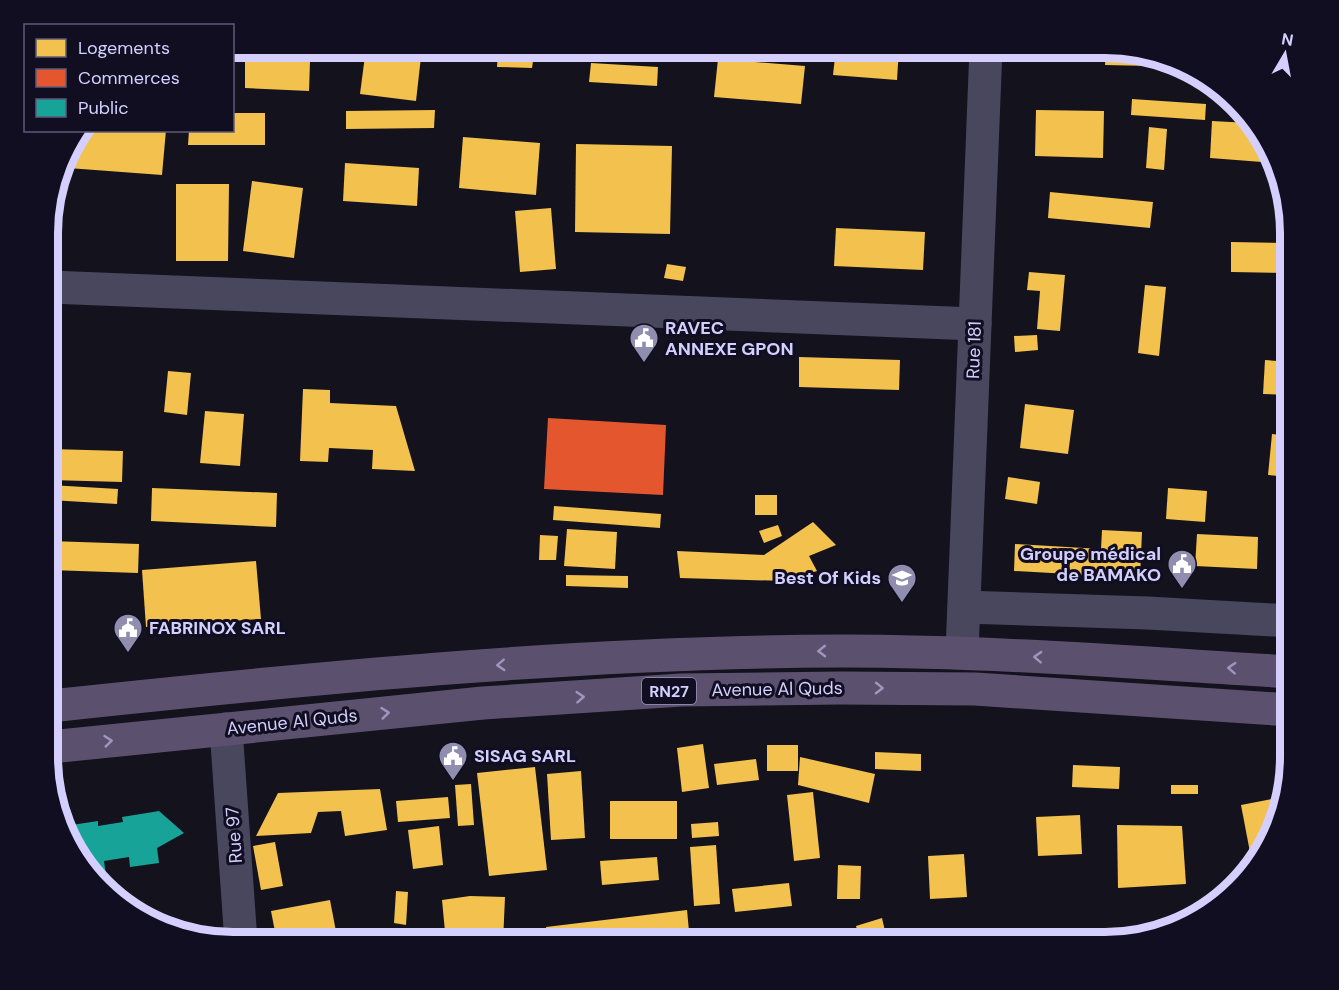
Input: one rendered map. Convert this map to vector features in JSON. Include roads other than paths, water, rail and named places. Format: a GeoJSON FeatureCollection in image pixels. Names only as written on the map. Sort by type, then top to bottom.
{"type":"FeatureCollection","features":[{"type":"Feature","properties":{"kind":"main road","name":"Avenue Al Quds"},"geometry":{"type":"LineString","coordinates":[[59,705],[480,666],[677,655],[840,651],[962,652],[1280,671]]}},
{"type":"Feature","properties":{"kind":"main road","name":"Avenue Al Quds"},"geometry":{"type":"LineString","coordinates":[[59,746],[483,703],[681,690],[975,689],[1280,709]]}},
{"type":"Feature","properties":{"kind":"street","name":"Rue 181"},"geometry":{"type":"LineString","coordinates":[[962,652],[986,59]]}},
{"type":"Feature","properties":{"kind":"street"},"geometry":{"type":"LineString","coordinates":[[59,287],[975,324]]}},
{"type":"Feature","properties":{"kind":"street"},"geometry":{"type":"LineString","coordinates":[[964,607],[1280,620]]}},
{"type":"Feature","properties":{"kind":"street","name":"Rue 97"},"geometry":{"type":"LineString","coordinates":[[226,729],[241,931]]}},
{"type":"Feature","properties":{"kind":"place","name":"RAVEC ANNEXE GPON"},"geometry":{"type":"Point","coordinates":[644,364]}},
{"type":"Feature","properties":{"kind":"place","name":"Groupe médical de BAMAKO"},"geometry":{"type":"Point","coordinates":[1182,590]}},
{"type":"Feature","properties":{"kind":"place","name":"Best Of Kids"},"geometry":{"type":"Point","coordinates":[902,604]}},
{"type":"Feature","properties":{"kind":"place","name":"FABRINOX SARL"},"geometry":{"type":"Point","coordinates":[128,654]}},
{"type":"Feature","properties":{"kind":"place","name":"SISAG SARL"},"geometry":{"type":"Point","coordinates":[453,782]}}]}
